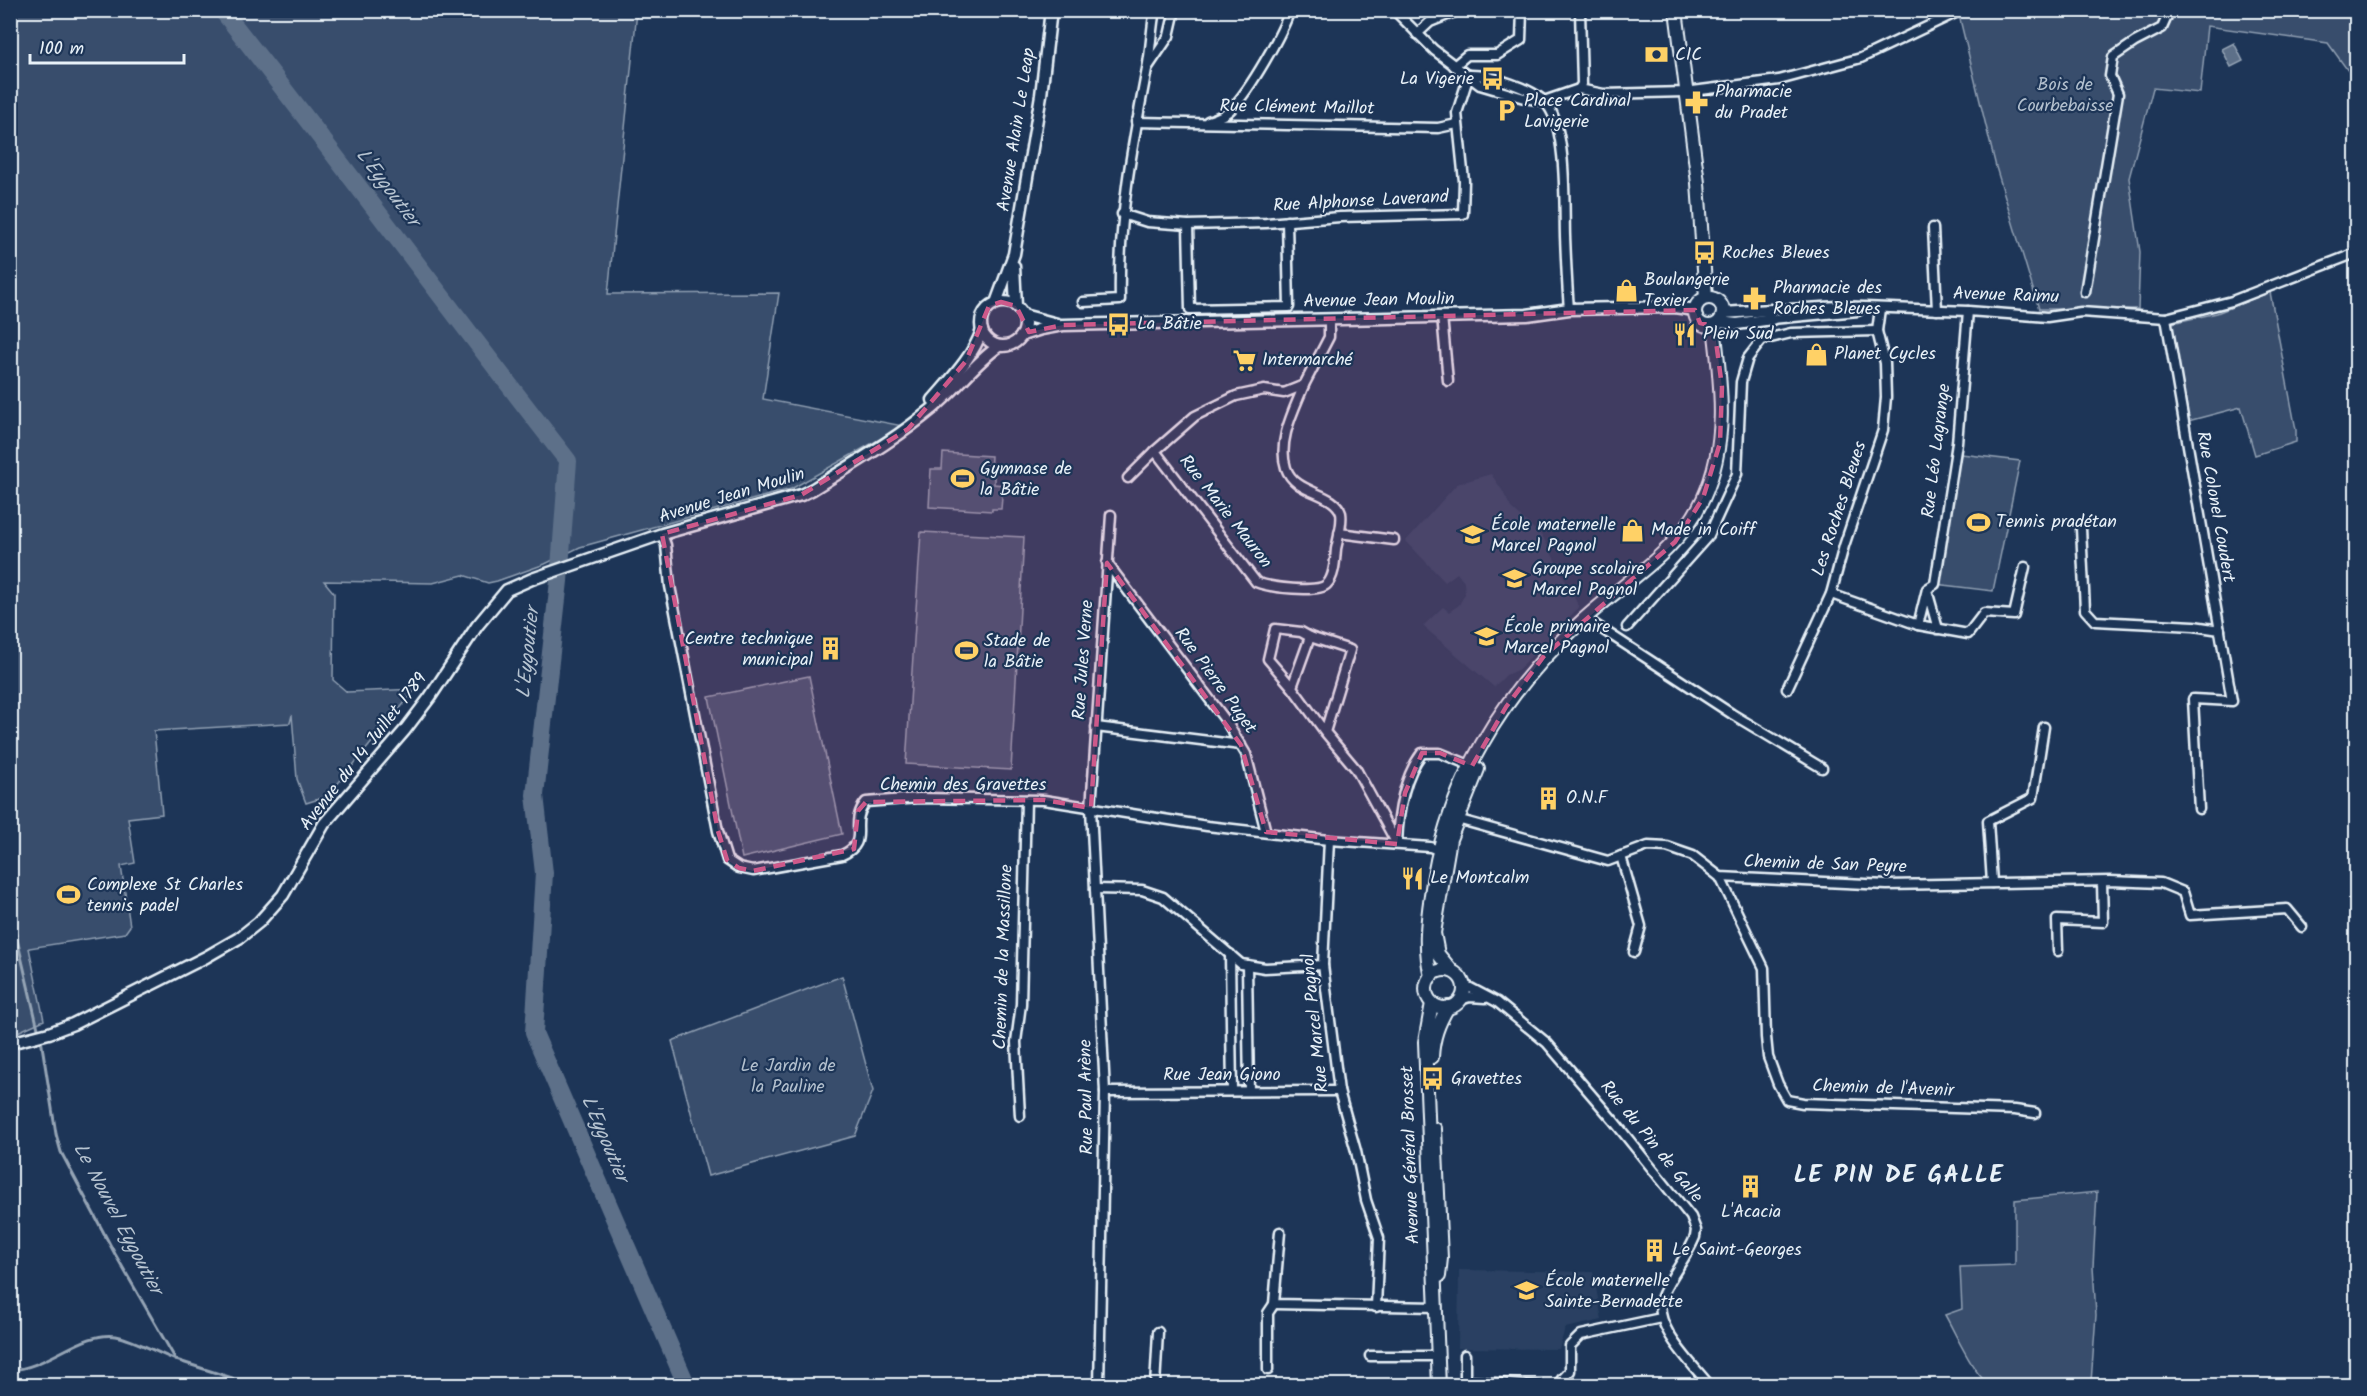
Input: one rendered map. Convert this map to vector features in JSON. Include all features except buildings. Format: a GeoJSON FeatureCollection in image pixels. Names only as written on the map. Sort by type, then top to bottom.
{"type":"FeatureCollection","features":[{"type":"Feature","properties":{"kind":"main road"},"geometry":{"type":"LineString","coordinates":[[1676,10],[1698,183],[1706,298]]}},
{"type":"Feature","properties":{"kind":"main road"},"geometry":{"type":"LineString","coordinates":[[1431,976],[1427,958],[1427,939],[1429,907],[1438,850],[1457,792],[1498,718],[1544,656],[1675,542],[1692,520],[1703,498],[1713,472],[1720,443],[1722,387],[1719,320],[1718,301],[1706,298],[1698,302],[1695,310],[1700,323],[1709,327],[1719,320]]}},
{"type":"Feature","properties":{"kind":"main road"},"geometry":{"type":"LineString","coordinates":[[1452,971],[1441,970],[1431,976],[1426,986],[1428,998],[1442,1008],[1460,1000],[1464,989],[1457,974],[1442,961],[1435,946],[1434,933],[1447,852],[1457,819],[1498,718]]}},
{"type":"Feature","properties":{"kind":"main road","name":"Avenue Général Brosset"},"geometry":{"type":"LineString","coordinates":[[1432,1003],[1425,1042],[1432,1259],[1437,1307],[1439,1386]]}},
{"type":"Feature","properties":{"kind":"main road","name":"Avenue Général Brosset"},"geometry":{"type":"LineString","coordinates":[[1437,1307],[1441,1258],[1432,1059],[1435,1033],[1448,1007]]}},
{"type":"Feature","properties":{"kind":"street","name":"Avenue Alain Le Leap"},"geometry":{"type":"LineString","coordinates":[[996,303],[1014,254],[1041,94],[1051,10]]}},
{"type":"Feature","properties":{"kind":"street"},"geometry":{"type":"LineString","coordinates":[[1083,302],[1120,300],[1122,214],[1136,122],[1148,67],[1150,31],[1155,10]]}},
{"type":"Feature","properties":{"kind":"street"},"geometry":{"type":"LineString","coordinates":[[1148,67],[1169,36],[1175,10]]}},
{"type":"Feature","properties":{"kind":"street"},"geometry":{"type":"LineString","coordinates":[[1201,123],[1220,116],[1232,108],[1250,84],[1290,10]]}},
{"type":"Feature","properties":{"kind":"street"},"geometry":{"type":"LineString","coordinates":[[1394,10],[1417,34],[1454,66],[1469,75],[1481,75],[1530,91],[1549,107],[1561,151],[1569,309]]}},
{"type":"Feature","properties":{"kind":"street"},"geometry":{"type":"LineString","coordinates":[[1417,34],[1430,22],[1460,10]]}},
{"type":"Feature","properties":{"kind":"street"},"geometry":{"type":"LineString","coordinates":[[1454,66],[1467,55],[1497,55],[1521,40],[1522,10]]}},
{"type":"Feature","properties":{"kind":"street"},"geometry":{"type":"LineString","coordinates":[[1579,89],[1582,84],[1580,10]]}},
{"type":"Feature","properties":{"kind":"street"},"geometry":{"type":"LineString","coordinates":[[1544,101],[1579,89],[1604,94],[1685,92],[1779,80],[1861,58],[1962,10]]}},
{"type":"Feature","properties":{"kind":"street"},"geometry":{"type":"LineString","coordinates":[[2085,292],[2118,94],[2110,76],[2113,57],[2134,42],[2163,28],[2170,10]]}},
{"type":"Feature","properties":{"kind":"street","name":"Rue Alphonse Laverand"},"geometry":{"type":"LineString","coordinates":[[1122,214],[1147,222],[1188,225],[1463,213],[1464,180],[1457,113],[1469,75]]}},
{"type":"Feature","properties":{"kind":"street","name":"Rue Clément Maillot"},"geometry":{"type":"LineString","coordinates":[[1136,122],[1429,128],[1457,124]]}},
{"type":"Feature","properties":{"kind":"street"},"geometry":{"type":"LineString","coordinates":[[1188,225],[1190,309],[1289,307],[1287,221]]}},
{"type":"Feature","properties":{"kind":"street"},"geometry":{"type":"LineString","coordinates":[[1933,228],[1936,310]]}},
{"type":"Feature","properties":{"kind":"street","name":"Avenue Raimu"},"geometry":{"type":"LineString","coordinates":[[1719,320],[1737,324],[1771,315],[1880,309],[1968,311],[2047,317],[2081,312],[2166,318],[2232,301],[2356,253]]}},
{"type":"Feature","properties":{"kind":"street","name":"Avenue Alain Le Leap"},"geometry":{"type":"LineString","coordinates":[[1014,254],[1020,311]]}},
{"type":"Feature","properties":{"kind":"street"},"geometry":{"type":"LineString","coordinates":[[1006,302],[1020,311],[1025,325],[1022,335],[1013,344],[999,346],[988,340],[982,330],[983,314],[989,306],[1006,302]]}},
{"type":"Feature","properties":{"kind":"street","name":"Avenue Jean Moulin"},"geometry":{"type":"LineString","coordinates":[[1022,335],[1063,325],[1527,315],[1569,309],[1676,308],[1695,310]]}},
{"type":"Feature","properties":{"kind":"street","name":"Les Roches Bleues"},"geometry":{"type":"LineString","coordinates":[[1787,689],[1831,594],[1844,546],[1883,430],[1886,397],[1885,363],[1877,331],[1880,309]]}},
{"type":"Feature","properties":{"kind":"street","name":"Avenue Jean Moulin"},"geometry":{"type":"LineString","coordinates":[[1020,311],[1063,325]]}},
{"type":"Feature","properties":{"kind":"street","name":"Rue Léo Lagrange"},"geometry":{"type":"LineString","coordinates":[[1917,625],[1927,590],[1935,584],[1957,443],[1968,311]]}},
{"type":"Feature","properties":{"kind":"street"},"geometry":{"type":"LineString","coordinates":[[1442,316],[1448,381]]}},
{"type":"Feature","properties":{"kind":"street","name":"Rue Colonel Coudert"},"geometry":{"type":"LineString","coordinates":[[2166,318],[2232,701],[2193,699],[2199,809]]}},
{"type":"Feature","properties":{"kind":"street","name":"Rue Marie Mauron"},"geometry":{"type":"LineString","coordinates":[[1155,451],[1256,582],[1266,586],[1317,589],[1327,584],[1332,574],[1341,513],[1334,502],[1299,486],[1287,471],[1283,452],[1288,424],[1304,385],[1329,337],[1329,319]]}},
{"type":"Feature","properties":{"kind":"street","name":"Avenue Jean Moulin"},"geometry":{"type":"LineString","coordinates":[[913,424],[966,361],[982,330]]}},
{"type":"Feature","properties":{"kind":"street"},"geometry":{"type":"LineString","coordinates":[[1627,627],[1709,535],[1737,474],[1741,382],[1748,358],[1762,340],[1791,333],[1877,331]]}},
{"type":"Feature","properties":{"kind":"street","name":"Avenue Jean Moulin"},"geometry":{"type":"LineString","coordinates":[[548,573],[662,534],[801,495],[913,424],[943,400],[978,362],[999,346]]}},
{"type":"Feature","properties":{"kind":"street","name":"Rue Marie Mauron"},"geometry":{"type":"LineString","coordinates":[[1128,478],[1195,416],[1236,396],[1264,390],[1284,393],[1304,385]]}},
{"type":"Feature","properties":{"kind":"street","name":"Rue Jules Verne"},"geometry":{"type":"LineString","coordinates":[[1091,808],[1111,515]]}},
{"type":"Feature","properties":{"kind":"street"},"geometry":{"type":"LineString","coordinates":[[2082,528],[2085,610],[2095,621],[2194,626],[2220,630]]}},
{"type":"Feature","properties":{"kind":"street"},"geometry":{"type":"LineString","coordinates":[[1339,533],[1394,540]]}},
{"type":"Feature","properties":{"kind":"street","name":"Chemin des Gravettes"},"geometry":{"type":"LineString","coordinates":[[662,534],[666,545],[670,586],[718,831],[727,860],[739,868],[753,871],[842,855],[854,849],[857,843],[858,811],[866,802],[919,798],[1044,800],[1329,840],[1397,843],[1438,850]]}},
{"type":"Feature","properties":{"kind":"street","name":"Rue Pierre Puget"},"geometry":{"type":"LineString","coordinates":[[1107,563],[1226,721],[1241,745],[1246,754],[1266,832]]}},
{"type":"Feature","properties":{"kind":"street"},"geometry":{"type":"LineString","coordinates":[[1831,594],[1917,625],[1968,634],[1984,613],[2014,615],[2025,567]]}},
{"type":"Feature","properties":{"kind":"street","name":"Avenue du 14 Juillet 1789"},"geometry":{"type":"LineString","coordinates":[[10,1043],[49,1033],[81,1020],[206,957],[239,938],[259,922],[283,895],[324,824],[405,730],[499,598],[518,584],[548,573]]}},
{"type":"Feature","properties":{"kind":"street"},"geometry":{"type":"LineString","coordinates":[[1927,590],[1938,629]]}},
{"type":"Feature","properties":{"kind":"street"},"geometry":{"type":"LineString","coordinates":[[1585,618],[1732,714],[1822,768]]}},
{"type":"Feature","properties":{"kind":"street"},"geometry":{"type":"LineString","coordinates":[[1325,732],[1350,650],[1310,637],[1302,632],[1275,629],[1268,659],[1292,687],[1325,732],[1356,769],[1397,843]]}},
{"type":"Feature","properties":{"kind":"street"},"geometry":{"type":"LineString","coordinates":[[1292,687],[1310,637]]}},
{"type":"Feature","properties":{"kind":"street"},"geometry":{"type":"LineString","coordinates":[[1096,727],[1241,745]]}},
{"type":"Feature","properties":{"kind":"street"},"geometry":{"type":"LineString","coordinates":[[1992,883],[1988,821],[2033,798],[2044,727]]}},
{"type":"Feature","properties":{"kind":"street"},"geometry":{"type":"LineString","coordinates":[[1397,843],[1398,818],[1413,765],[1422,753],[1440,753],[1472,766]]}},
{"type":"Feature","properties":{"kind":"street","name":"Chemin de la Massillone"},"geometry":{"type":"LineString","coordinates":[[1020,1116],[1016,1042],[1021,1004],[1026,800]]}},
{"type":"Feature","properties":{"kind":"street","name":"Rue Paul Arène"},"geometry":{"type":"LineString","coordinates":[[1091,808],[1105,1092],[1099,1386]]}},
{"type":"Feature","properties":{"kind":"street","name":"Chemin de San Peyre"},"geometry":{"type":"LineString","coordinates":[[1457,819],[1608,861],[1648,846],[1667,847],[1693,856],[1720,877],[1887,885],[2161,883],[2183,892],[2190,915],[2287,909],[2302,927]]}},
{"type":"Feature","properties":{"kind":"street","name":"Rue Marcel Pagnol"},"geometry":{"type":"LineString","coordinates":[[1329,840],[1323,964],[1339,1091],[1356,1151],[1366,1200],[1379,1238],[1376,1307]]}},
{"type":"Feature","properties":{"kind":"street"},"geometry":{"type":"LineString","coordinates":[[1437,910],[1441,852],[1438,850]]}},
{"type":"Feature","properties":{"kind":"street"},"geometry":{"type":"LineString","coordinates":[[1621,856],[1641,926],[1634,952]]}},
{"type":"Feature","properties":{"kind":"street","name":"Chemin de l'Avenir"},"geometry":{"type":"LineString","coordinates":[[1720,877],[1764,968],[1768,1057],[1778,1084],[1788,1100],[1803,1103],[2015,1110],[2035,1113]]}},
{"type":"Feature","properties":{"kind":"street"},"geometry":{"type":"LineString","coordinates":[[2058,951],[2057,920],[2103,922],[2102,882]]}},
{"type":"Feature","properties":{"kind":"street"},"geometry":{"type":"LineString","coordinates":[[1095,889],[1142,890],[1163,897],[1242,964],[1265,968],[1323,964]]}},
{"type":"Feature","properties":{"kind":"street"},"geometry":{"type":"LineString","coordinates":[[1230,954],[1232,1091]]}},
{"type":"Feature","properties":{"kind":"street"},"geometry":{"type":"LineString","coordinates":[[1247,965],[1249,1091]]}},
{"type":"Feature","properties":{"kind":"street","name":"Rue du Pin de Galle"},"geometry":{"type":"LineString","coordinates":[[1463,984],[1497,1002],[1547,1043],[1620,1128],[1694,1223],[1695,1237],[1692,1244],[1660,1302],[1661,1318]]}},
{"type":"Feature","properties":{"kind":"street"},"geometry":{"type":"LineString","coordinates":[[1460,1000],[1482,997],[1497,1002]]}},
{"type":"Feature","properties":{"kind":"street","name":"Rue Jean Giono"},"geometry":{"type":"LineString","coordinates":[[1105,1092],[1339,1091]]}},
{"type":"Feature","properties":{"kind":"street"},"geometry":{"type":"LineString","coordinates":[[1268,1370],[1268,1313],[1274,1304],[1280,1232]]}},
{"type":"Feature","properties":{"kind":"street"},"geometry":{"type":"LineString","coordinates":[[1274,1304],[1437,1307]]}},
{"type":"Feature","properties":{"kind":"street"},"geometry":{"type":"LineString","coordinates":[[1571,1386],[1559,1382],[1570,1371],[1570,1346],[1581,1335],[1661,1318],[1679,1347],[1710,1386]]}},
{"type":"Feature","properties":{"kind":"street"},"geometry":{"type":"LineString","coordinates":[[1155,1386],[1158,1332]]}},
{"type":"Feature","properties":{"kind":"street"},"geometry":{"type":"LineString","coordinates":[[1465,1355],[1466,1380],[1542,1386]]}},
{"type":"Feature","properties":{"kind":"street"},"geometry":{"type":"LineString","coordinates":[[1370,1356],[1438,1356]]}},
{"type":"Feature","properties":{"kind":"highlighted area"},"geometry":{"type":"Polygon","coordinates":[[[1001,302],[1016,306],[1029,332],[1063,325],[1689,309],[1695,310],[1700,323],[1714,326],[1722,387],[1720,443],[1703,498],[1675,542],[1544,656],[1506,707],[1472,766],[1440,753],[1422,753],[1405,793],[1397,844],[1266,832],[1241,745],[1107,563],[1091,808],[1044,800],[866,802],[858,811],[854,849],[753,871],[739,868],[727,860],[718,831],[662,534],[801,495],[908,429],[966,361],[989,306],[1001,302]]]}},
{"type":"Feature","properties":{"kind":"shaded area"},"geometry":{"type":"Polygon","coordinates":[[[2234,43],[2243,61],[2231,67],[2222,49],[2234,43]]]}},
{"type":"Feature","properties":{"kind":"shaded area","name":"Groupe scolaire Marcel Pagnol"},"geometry":{"type":"Polygon","coordinates":[[[1491,474],[1511,508],[1543,537],[1579,607],[1519,669],[1506,675],[1494,687],[1423,626],[1443,607],[1449,612],[1459,605],[1465,594],[1464,582],[1457,573],[1445,582],[1406,541],[1457,484],[1491,474]]]}},
{"type":"Feature","properties":{"kind":"shaded area","name":"École maternelle Sainte-Bernadette"},"geometry":{"type":"Polygon","coordinates":[[[1459,1270],[1593,1272],[1602,1320],[1565,1328],[1559,1349],[1458,1348],[1459,1270]]]}},
{"type":"Feature","properties":{"kind":"green space"},"geometry":{"type":"Polygon","coordinates":[[[10,11],[637,11],[608,294],[779,293],[763,399],[903,426],[791,489],[580,547],[545,564],[497,581],[488,583],[463,575],[433,583],[324,581],[334,593],[333,680],[347,692],[416,689],[330,793],[306,803],[297,779],[292,715],[290,723],[154,731],[162,814],[128,818],[135,863],[121,866],[130,926],[125,933],[29,948],[44,1020],[11,1035],[10,11]]]}},
{"type":"Feature","properties":{"kind":"green space","name":"Bois de Courbebaisse"},"geometry":{"type":"Polygon","coordinates":[[[1958,11],[2356,11],[2356,82],[2328,43],[2207,26],[2200,93],[2153,88],[2129,178],[2140,252],[2138,309],[2039,309],[1996,167],[1958,11]]]}},
{"type":"Feature","properties":{"kind":"green space"},"geometry":{"type":"Polygon","coordinates":[[[2270,292],[2296,430],[2296,442],[2255,455],[2241,407],[2188,421],[2172,323],[2217,313],[2270,292]]]}},
{"type":"Feature","properties":{"kind":"green space","name":"Gymnase de la Bâtie"},"geometry":{"type":"Polygon","coordinates":[[[943,453],[991,456],[990,473],[994,473],[994,484],[1003,485],[1001,509],[992,509],[992,511],[929,507],[931,469],[942,469],[943,453]]]}},
{"type":"Feature","properties":{"kind":"green space","name":"Tennis pradétan"},"geometry":{"type":"Polygon","coordinates":[[[1961,454],[2020,461],[1993,591],[1935,584],[1961,454]]]}},
{"type":"Feature","properties":{"kind":"green space","name":"Stade de la Bâtie"},"geometry":{"type":"Polygon","coordinates":[[[921,532],[1024,537],[1011,770],[906,764],[921,532]]]}},
{"type":"Feature","properties":{"kind":"green space"},"geometry":{"type":"Polygon","coordinates":[[[809,676],[842,834],[742,858],[709,697],[809,676]]]}},
{"type":"Feature","properties":{"kind":"green space","name":"Le Jardin de la Pauline"},"geometry":{"type":"Polygon","coordinates":[[[842,976],[873,1091],[855,1136],[708,1176],[672,1041],[842,976]]]}},
{"type":"Feature","properties":{"kind":"green space"},"geometry":{"type":"Polygon","coordinates":[[[2097,1192],[2093,1267],[2096,1315],[2091,1382],[1992,1386],[1972,1365],[1945,1315],[1962,1309],[1960,1267],[2015,1265],[2015,1200],[2097,1192]]]}},
{"type":"Feature","properties":{"kind":"waterway","name":"L'Eygoutier"},"geometry":{"type":"LineString","coordinates":[[222,10],[568,461],[559,581],[535,795],[544,873],[534,1033],[687,1386]]}},
{"type":"Feature","properties":{"kind":"waterway","name":"Le Nouvel Eygoutier"},"geometry":{"type":"LineString","coordinates":[[10,909],[39,1033]]}},
{"type":"Feature","properties":{"kind":"waterway","name":"Le Nouvel Eygoutier"},"geometry":{"type":"LineString","coordinates":[[41,1039],[61,1152],[115,1254],[176,1360],[232,1378],[245,1386]]}},
{"type":"Feature","properties":{"kind":"waterway"},"geometry":{"type":"LineString","coordinates":[[10,1370],[38,1363],[78,1344],[103,1336],[124,1338],[176,1360]]}},
{"type":"Feature","properties":{"kind":"place","name":"CIC"},"geometry":{"type":"Point","coordinates":[1657,55]}},
{"type":"Feature","properties":{"kind":"place","name":"La Vigerie"},"geometry":{"type":"Point","coordinates":[1492,79]}},
{"type":"Feature","properties":{"kind":"place","name":"Pharmacie du Pradet"},"geometry":{"type":"Point","coordinates":[1697,102]}},
{"type":"Feature","properties":{"kind":"place","name":"Place Cardinal Lavigerie"},"geometry":{"type":"Point","coordinates":[1506,111]}},
{"type":"Feature","properties":{"kind":"place","name":"Roches Bleues"},"geometry":{"type":"Point","coordinates":[1704,253]}},
{"type":"Feature","properties":{"kind":"place","name":"Boulangerie Texier"},"geometry":{"type":"Point","coordinates":[1626,290]}},
{"type":"Feature","properties":{"kind":"place","name":"Pharmacie des Roches Bleues"},"geometry":{"type":"Point","coordinates":[1755,298]}},
{"type":"Feature","properties":{"kind":"place","name":"La Bâtie"},"geometry":{"type":"Point","coordinates":[1119,324]}},
{"type":"Feature","properties":{"kind":"place","name":"Plein Sud"},"geometry":{"type":"Point","coordinates":[1685,334]}},
{"type":"Feature","properties":{"kind":"place","name":"Planet Cycles"},"geometry":{"type":"Point","coordinates":[1816,354]}},
{"type":"Feature","properties":{"kind":"place","name":"Intermarché"},"geometry":{"type":"Point","coordinates":[1244,360]}},
{"type":"Feature","properties":{"kind":"place","name":"Gymnase de la Bâtie"},"geometry":{"type":"Point","coordinates":[962,479]}},
{"type":"Feature","properties":{"kind":"place","name":"Tennis pradétan"},"geometry":{"type":"Point","coordinates":[1978,522]}},
{"type":"Feature","properties":{"kind":"place","name":"Made in Coiff"},"geometry":{"type":"Point","coordinates":[1633,530]}},
{"type":"Feature","properties":{"kind":"place","name":"École maternelle Marcel Pagnol"},"geometry":{"type":"Point","coordinates":[1473,535]}},
{"type":"Feature","properties":{"kind":"place","name":"Groupe scolaire Marcel Pagnol"},"geometry":{"type":"Point","coordinates":[1514,579]}},
{"type":"Feature","properties":{"kind":"place","name":"École primaire Marcel Pagnol"},"geometry":{"type":"Point","coordinates":[1486,637]}},
{"type":"Feature","properties":{"kind":"place","name":"Centre technique municipal"},"geometry":{"type":"Point","coordinates":[831,649]}},
{"type":"Feature","properties":{"kind":"place","name":"Stade de la Bâtie"},"geometry":{"type":"Point","coordinates":[966,651]}},
{"type":"Feature","properties":{"kind":"place","name":"O.N.F"},"geometry":{"type":"Point","coordinates":[1548,798]}},
{"type":"Feature","properties":{"kind":"place","name":"Le Montcalm"},"geometry":{"type":"Point","coordinates":[1412,878]}},
{"type":"Feature","properties":{"kind":"place","name":"Complexe St Charles tennis padel"},"geometry":{"type":"Point","coordinates":[69,895]}},
{"type":"Feature","properties":{"kind":"place","name":"Gravettes"},"geometry":{"type":"Point","coordinates":[1433,1079]}},
{"type":"Feature","properties":{"kind":"place","name":"L'Acacia"},"geometry":{"type":"Point","coordinates":[1751,1186]}},
{"type":"Feature","properties":{"kind":"place","name":"Le Saint-Georges"},"geometry":{"type":"Point","coordinates":[1654,1250]}},
{"type":"Feature","properties":{"kind":"place","name":"École maternelle Sainte-Bernadette"},"geometry":{"type":"Point","coordinates":[1527,1291]}},
{"type":"Feature","properties":{"kind":"district","name":"LE PIN DE GALLE"},"geometry":{"type":"Point","coordinates":[1899,1175]}}]}
